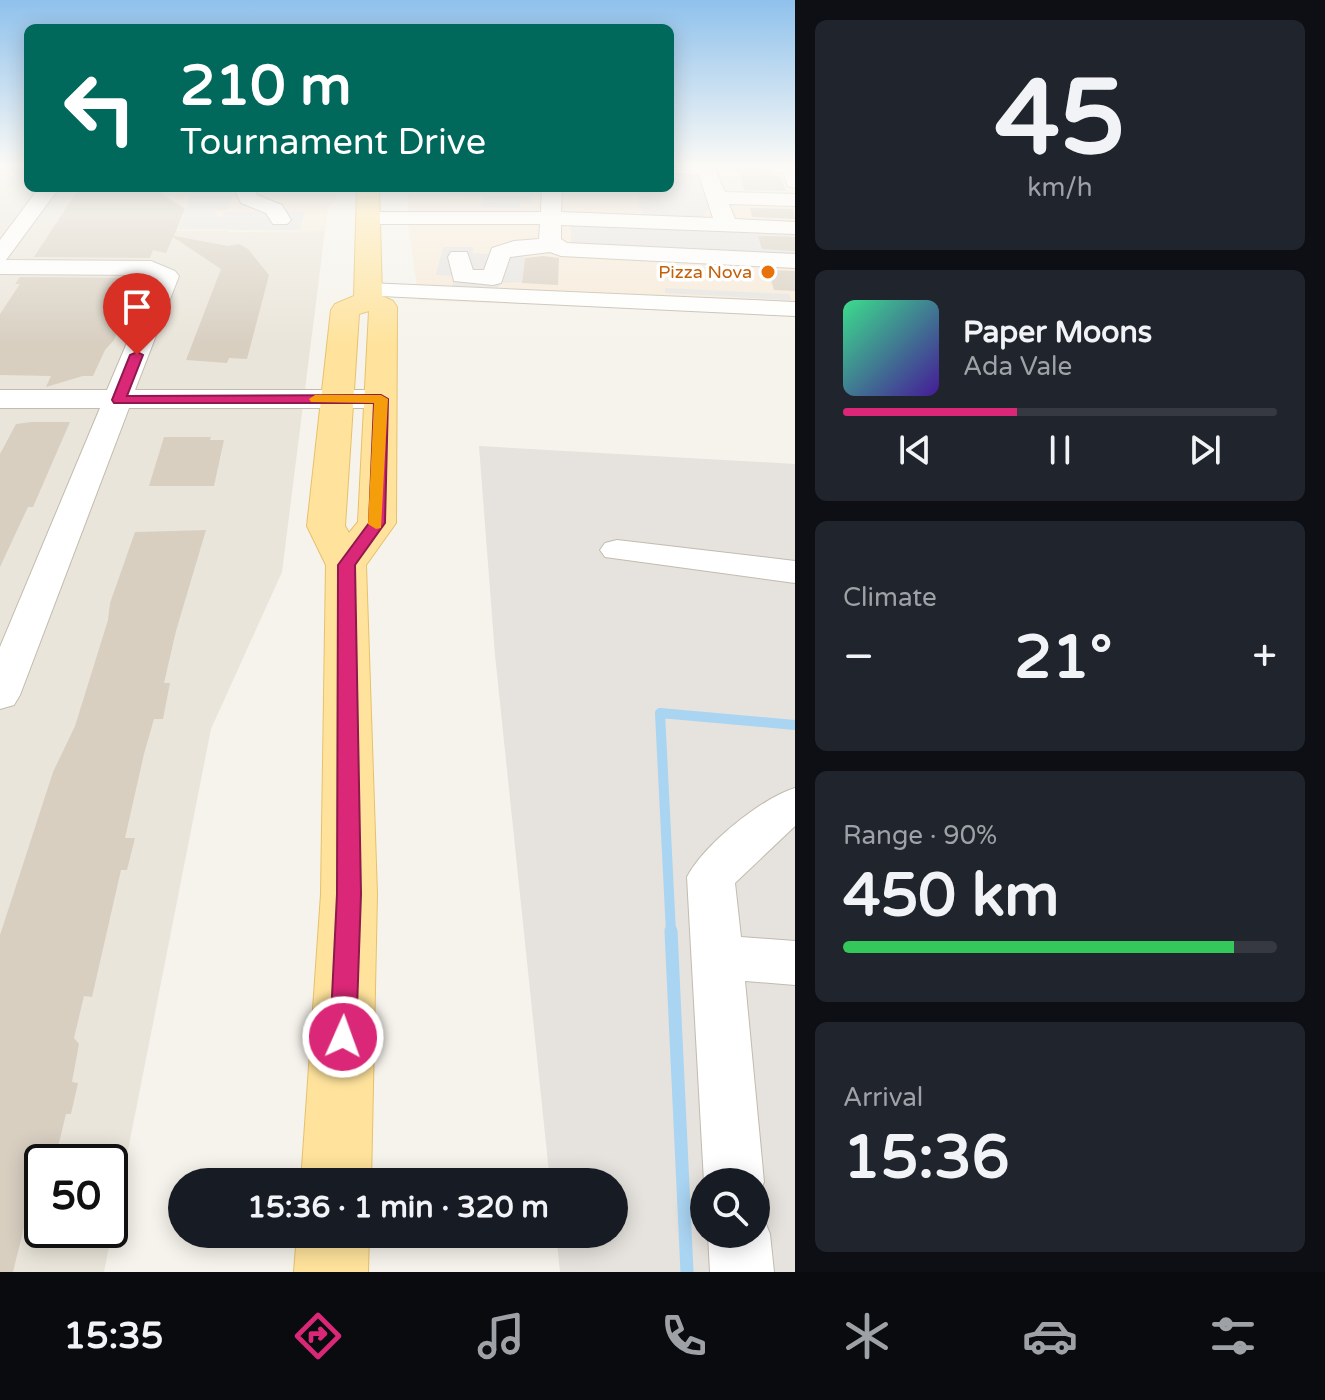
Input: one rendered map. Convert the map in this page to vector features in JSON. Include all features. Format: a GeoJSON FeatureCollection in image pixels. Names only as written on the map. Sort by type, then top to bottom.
{"type":"FeatureCollection","features":[{"type":"Feature","properties":{"kind":"main road"},"geometry":{"type":"LineString","coordinates":[[367,226],[368,295]]}},
{"type":"Feature","properties":{"kind":"main road"},"geometry":{"type":"LineString","coordinates":[[346,565],[377,523],[383,307],[368,295]]}},
{"type":"Feature","properties":{"kind":"main road"},"geometry":{"type":"LineString","coordinates":[[337,1168],[349,894],[346,565],[326,526],[345,310],[368,295]]}},
{"type":"Feature","properties":{"kind":"main road"},"geometry":{"type":"LineString","coordinates":[[331,1272],[332,1248]]}},
{"type":"Feature","properties":{"kind":"street"},"geometry":{"type":"LineString","coordinates":[[0,255],[21,226]]}},
{"type":"Feature","properties":{"kind":"street"},"geometry":{"type":"LineString","coordinates":[[550,226],[551,245]]}},
{"type":"Feature","properties":{"kind":"street"},"geometry":{"type":"LineString","coordinates":[[757,226],[795,228]]}},
{"type":"Feature","properties":{"kind":"street"},"geometry":{"type":"LineString","coordinates":[[459,257],[462,276],[493,278],[500,253],[511,238],[578,252],[795,261]]}},
{"type":"Feature","properties":{"kind":"street"},"geometry":{"type":"LineString","coordinates":[[0,267],[151,268],[167,276],[0,695]]}},
{"type":"Feature","properties":{"kind":"street"},"geometry":{"type":"LineString","coordinates":[[368,295],[795,309]]}},
{"type":"Feature","properties":{"kind":"street"},"geometry":{"type":"LineString","coordinates":[[0,399],[381,399]]}},
{"type":"Feature","properties":{"kind":"street"},"geometry":{"type":"LineString","coordinates":[[617,550],[795,572]]}},
{"type":"Feature","properties":{"kind":"street"},"geometry":{"type":"LineString","coordinates":[[733,1168],[711,877],[775,816],[795,805]]}},
{"type":"Feature","properties":{"kind":"street"},"geometry":{"type":"LineString","coordinates":[[715,957],[795,963]]}},
{"type":"Feature","properties":{"kind":"street"},"geometry":{"type":"LineString","coordinates":[[740,1248],[742,1272]]}},
{"type":"Feature","properties":{"kind":"shaded area"},"geometry":{"type":"Polygon","coordinates":[[[0,226],[218,226],[231,232],[325,231],[282,572],[211,729],[128,1150],[128,1144],[24,1144],[24,1248],[109,1248],[104,1272],[0,1272],[0,226]]]}},
{"type":"Feature","properties":{"kind":"shaded area"},"geometry":{"type":"Polygon","coordinates":[[[107,226],[326,226],[325,231],[104,231],[107,226]]]}},
{"type":"Feature","properties":{"kind":"shaded area"},"geometry":{"type":"Polygon","coordinates":[[[179,226],[301,226],[300,230],[178,229],[179,226]]]}},
{"type":"Feature","properties":{"kind":"shaded area"},"geometry":{"type":"Polygon","coordinates":[[[408,226],[795,226],[795,315],[419,300],[408,226]]]}},
{"type":"Feature","properties":{"kind":"shaded area"},"geometry":{"type":"Polygon","coordinates":[[[571,226],[795,233],[795,256],[571,244],[571,226]]]}},
{"type":"Feature","properties":{"kind":"shaded area"},"geometry":{"type":"Polygon","coordinates":[[[443,247],[473,247],[473,253],[525,257],[522,282],[501,283],[498,288],[452,286],[454,276],[436,275],[443,247]]]}},
{"type":"Feature","properties":{"kind":"shaded area"},"geometry":{"type":"Polygon","coordinates":[[[665,288],[789,294],[791,300],[665,293],[665,288]]]}},
{"type":"Feature","properties":{"kind":"shaded area"},"geometry":{"type":"Polygon","coordinates":[[[479,446],[795,464],[795,1272],[560,1272],[557,1248],[628,1248],[628,1168],[549,1168],[495,655],[479,446]]]}},
{"type":"Feature","properties":{"kind":"building"},"geometry":{"type":"Polygon","coordinates":[[[54,226],[178,226],[174,236],[228,246],[239,244],[248,249],[269,275],[247,359],[229,358],[227,363],[186,360],[221,269],[173,237],[166,253],[153,250],[150,258],[34,257],[54,226]]]}},
{"type":"Feature","properties":{"kind":"building"},"geometry":{"type":"Polygon","coordinates":[[[758,236],[795,237],[795,251],[762,249],[758,236]]]}},
{"type":"Feature","properties":{"kind":"building"},"geometry":{"type":"Polygon","coordinates":[[[525,258],[559,258],[558,285],[522,283],[525,258]]]}},
{"type":"Feature","properties":{"kind":"building"},"geometry":{"type":"Polygon","coordinates":[[[768,270],[795,271],[795,291],[774,290],[768,270]]]}},
{"type":"Feature","properties":{"kind":"building"},"geometry":{"type":"Polygon","coordinates":[[[20,277],[141,278],[114,340],[105,350],[93,376],[46,387],[51,376],[0,375],[0,314],[20,284],[15,284],[20,277]]]}},
{"type":"Feature","properties":{"kind":"building"},"geometry":{"type":"Polygon","coordinates":[[[70,422],[33,507],[28,507],[0,567],[0,454],[16,424],[70,422]]]}},
{"type":"Feature","properties":{"kind":"building"},"geometry":{"type":"Polygon","coordinates":[[[164,437],[224,440],[214,486],[149,486],[164,437]]]}},
{"type":"Feature","properties":{"kind":"building"},"geometry":{"type":"Polygon","coordinates":[[[206,530],[164,683],[170,683],[163,719],[154,719],[144,754],[125,838],[135,838],[127,870],[121,870],[92,997],[84,996],[74,1038],[79,1044],[72,1082],[78,1083],[71,1114],[66,1114],[59,1144],[24,1144],[24,1227],[13,1272],[0,1272],[0,935],[53,772],[75,726],[108,620],[110,603],[135,532],[206,530]]]}},
{"type":"Feature","properties":{"kind":"waterway"},"geometry":{"type":"LineString","coordinates":[[671,933],[660,713],[795,725]]}},
{"type":"Feature","properties":{"kind":"waterway"},"geometry":{"type":"LineString","coordinates":[[671,931],[687,1272]]}},
{"type":"Feature","properties":{"kind":"slow traffic"},"geometry":{"type":"LineString","coordinates":[[315,399],[381,399],[376,524]]}},
{"type":"Feature","properties":{"kind":"place","name":"Pizza Nova"},"geometry":{"type":"Point","coordinates":[768,272]}},
{"type":"Feature","properties":{"kind":"route"},"geometry":{"type":"LineString","coordinates":[[137,355],[119,400],[381,399],[377,523],[346,565],[349,894],[343,1037]]}}]}
